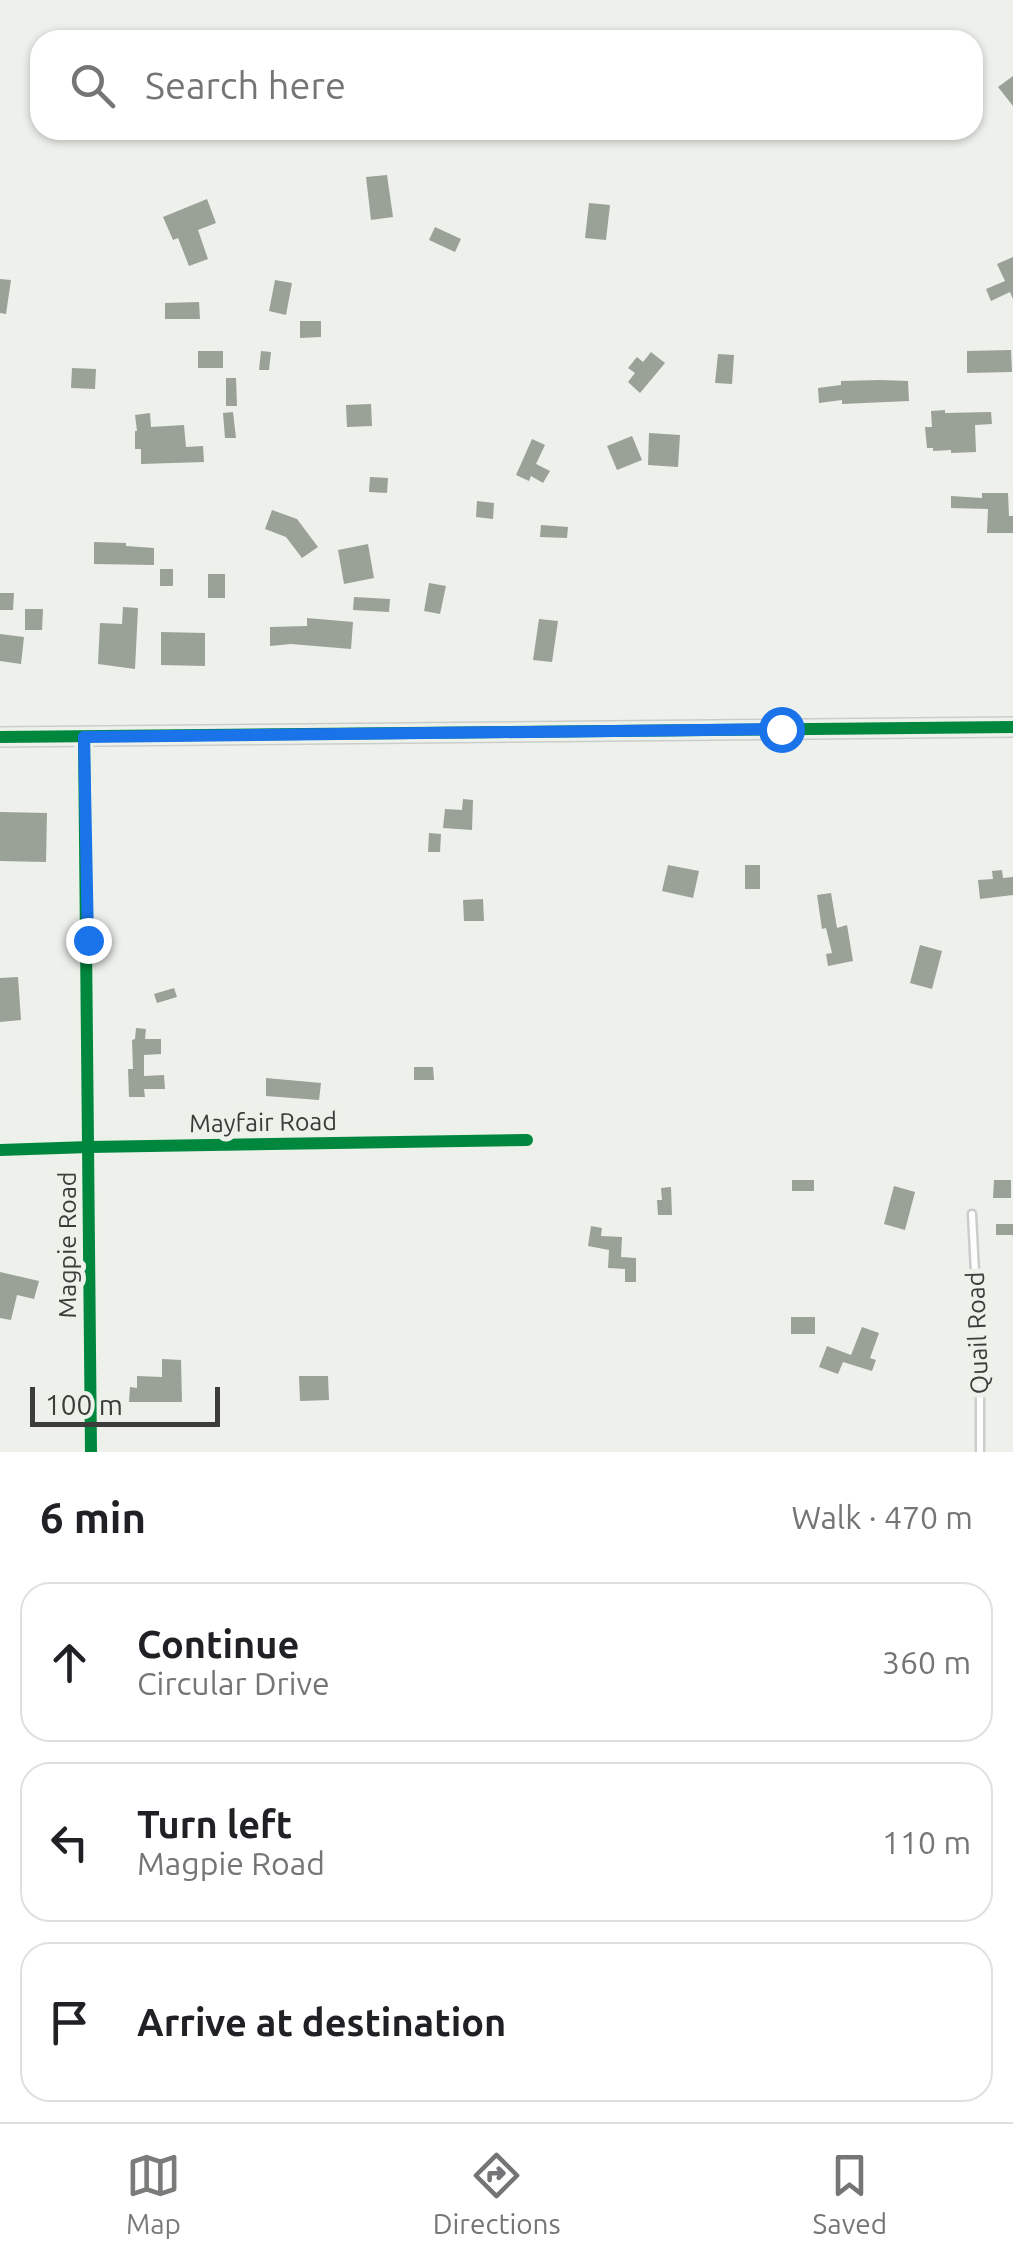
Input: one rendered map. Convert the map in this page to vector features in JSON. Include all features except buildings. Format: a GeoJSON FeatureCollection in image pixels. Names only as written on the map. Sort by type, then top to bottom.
{"type":"FeatureCollection","features":[{"type":"Feature","properties":{"kind":"street"},"geometry":{"type":"LineString","coordinates":[[0,737],[1013,727]]}},
{"type":"Feature","properties":{"kind":"street","name":"Magpie Road"},"geometry":{"type":"LineString","coordinates":[[84,737],[91,1452]]}},
{"type":"Feature","properties":{"kind":"street","name":"Mayfair Road"},"geometry":{"type":"LineString","coordinates":[[0,1150],[527,1140]]}},
{"type":"Feature","properties":{"kind":"lane","name":"Quail Road"},"geometry":{"type":"LineString","coordinates":[[972,1214],[980,1452]]}},
{"type":"Feature","properties":{"kind":"cycle path"},"geometry":{"type":"LineString","coordinates":[[0,737],[1013,727]]}},
{"type":"Feature","properties":{"kind":"cycle path"},"geometry":{"type":"LineString","coordinates":[[84,737],[91,1452]]}},
{"type":"Feature","properties":{"kind":"cycle path"},"geometry":{"type":"LineString","coordinates":[[0,1150],[527,1140]]}},
{"type":"Feature","properties":{"kind":"route"},"geometry":{"type":"LineString","coordinates":[[88,940],[84,737],[781,729]]}}]}
